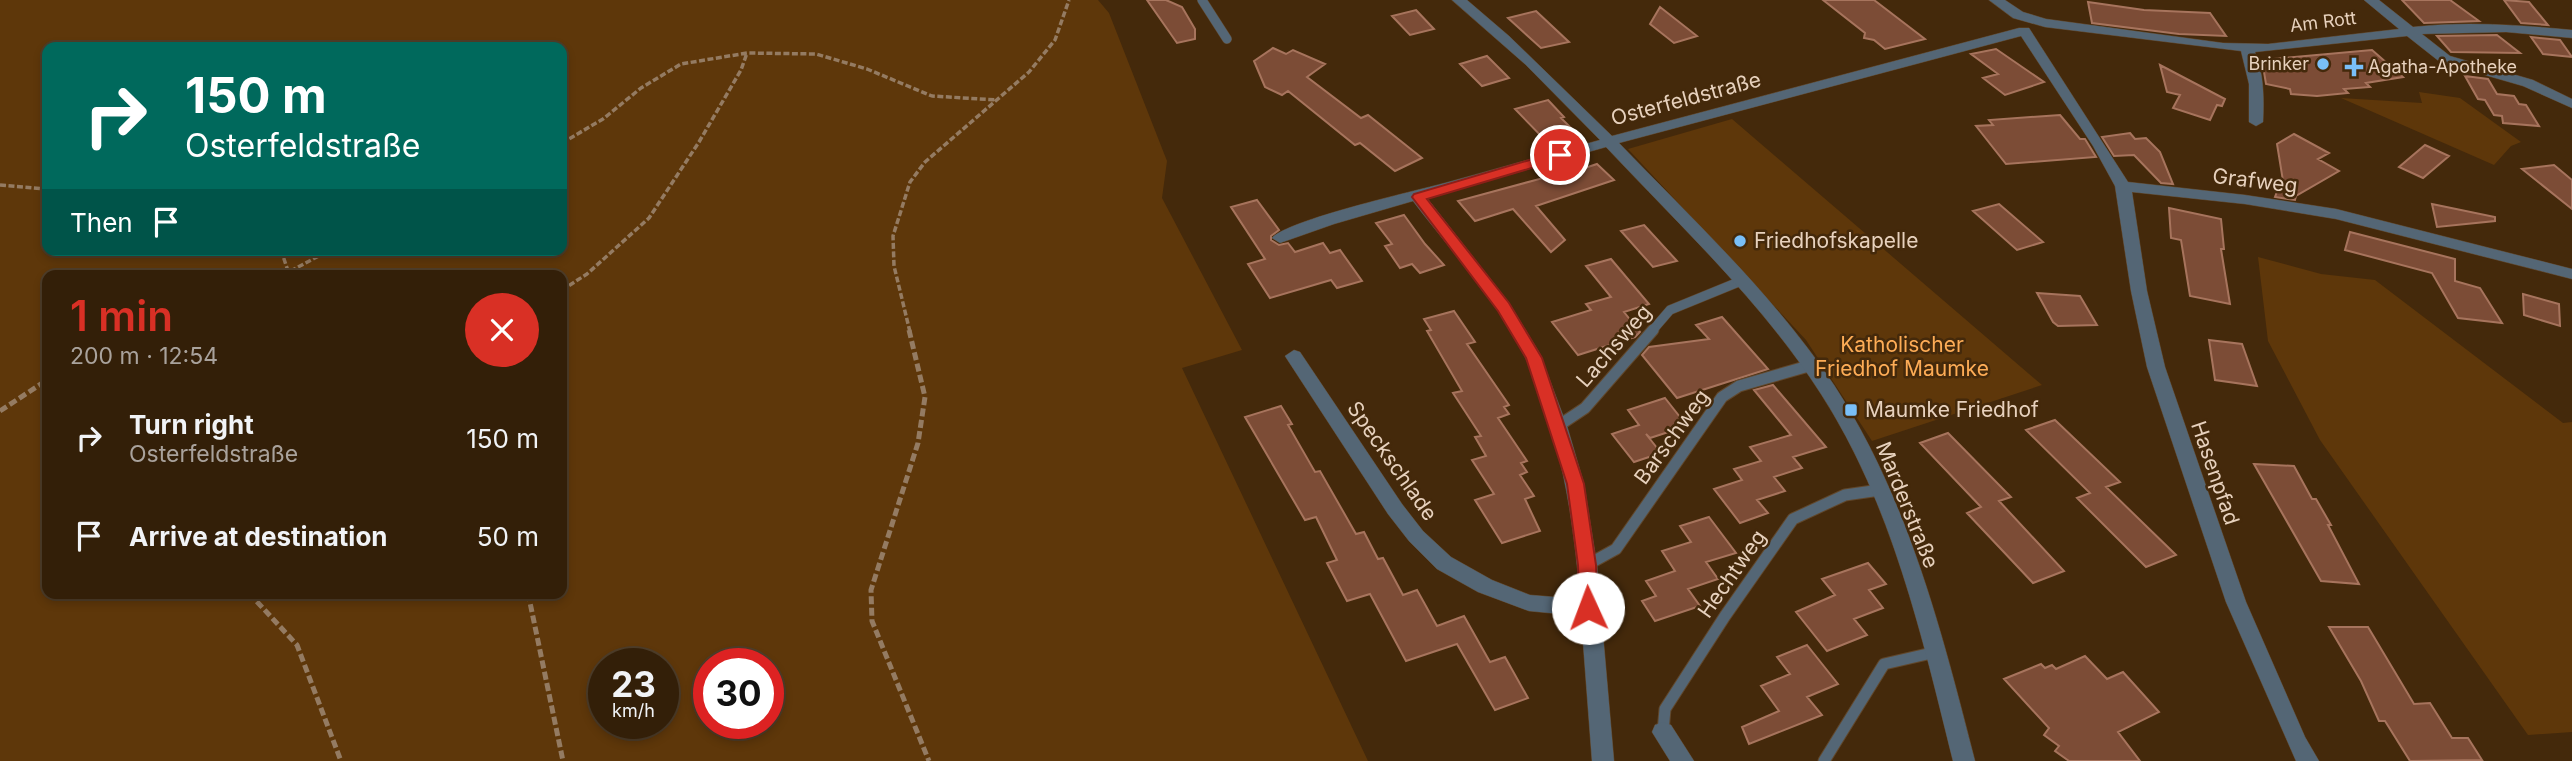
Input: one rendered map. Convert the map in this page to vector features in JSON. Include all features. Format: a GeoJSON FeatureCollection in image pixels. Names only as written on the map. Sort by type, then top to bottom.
{"type":"FeatureCollection","features":[{"type":"Feature","properties":{"kind":"street","name":"Marderstraße"},"geometry":{"type":"LineString","coordinates":[[1459,0],[1512,45],[1608,141],[1776,318],[1812,365],[1848,423],[1880,490],[1902,545],[1936,652],[1964,761]]}},
{"type":"Feature","properties":{"kind":"street"},"geometry":{"type":"LineString","coordinates":[[1996,0],[2029,26],[2123,186]]}},
{"type":"Feature","properties":{"kind":"street"},"geometry":{"type":"LineString","coordinates":[[2371,0],[2445,60],[2528,83],[2572,104]]}},
{"type":"Feature","properties":{"kind":"street","name":"Osterfeldstraße"},"geometry":{"type":"LineString","coordinates":[[1279,238],[1312,224],[1419,197],[1608,141],[2029,26]]}},
{"type":"Feature","properties":{"kind":"street","name":"Am Rott"},"geometry":{"type":"LineString","coordinates":[[2029,26],[2224,47],[2288,46],[2438,28],[2506,28],[2572,34]]}},
{"type":"Feature","properties":{"kind":"street"},"geometry":{"type":"LineString","coordinates":[[2246,47],[2251,56],[2256,122]]}},
{"type":"Feature","properties":{"kind":"street","name":"Grafweg"},"geometry":{"type":"LineString","coordinates":[[2123,186],[2297,206],[2367,220],[2537,268],[2572,274]]}},
{"type":"Feature","properties":{"kind":"street","name":"Hasenpfad"},"geometry":{"type":"LineString","coordinates":[[2123,186],[2139,291],[2155,367],[2235,602],[2297,743],[2308,761]]}},
{"type":"Feature","properties":{"kind":"street"},"geometry":{"type":"LineString","coordinates":[[1419,197],[1503,307],[1534,358],[1558,426],[1575,484],[1587,565],[1588,608],[1603,761]]}},
{"type":"Feature","properties":{"kind":"street","name":"Speckschlade"},"geometry":{"type":"LineString","coordinates":[[1294,356],[1395,509],[1416,536],[1444,563],[1485,586],[1529,603],[1588,608]]}},
{"type":"Feature","properties":{"kind":"street"},"geometry":{"type":"LineString","coordinates":[[1663,732],[1683,761]]}},
{"type":"Feature","properties":{"kind":"lane"},"geometry":{"type":"LineString","coordinates":[[1202,0],[1227,39]]}},
{"type":"Feature","properties":{"kind":"lane","name":"Lachsweg"},"geometry":{"type":"LineString","coordinates":[[1558,426],[1585,408],[1670,310],[1741,281]]}},
{"type":"Feature","properties":{"kind":"lane","name":"Barschweg"},"geometry":{"type":"LineString","coordinates":[[1587,565],[1616,549],[1723,397],[1739,386],[1812,365]]}},
{"type":"Feature","properties":{"kind":"lane","name":"Hechtweg"},"geometry":{"type":"LineString","coordinates":[[1663,732],[1665,709],[1725,616],[1793,519],[1845,495],[1880,490]]}},
{"type":"Feature","properties":{"kind":"lane"},"geometry":{"type":"LineString","coordinates":[[1825,761],[1884,664],[1936,652]]}},
{"type":"Feature","properties":{"kind":"path"},"geometry":{"type":"LineString","coordinates":[[929,761],[872,621],[871,590],[918,443],[925,397],[894,266],[893,236],[910,182],[925,162],[1029,72],[1055,40],[1069,0]]}},
{"type":"Feature","properties":{"kind":"path"},"geometry":{"type":"LineString","coordinates":[[567,140],[603,120],[641,88],[681,64],[747,53],[816,54],[867,69],[932,96],[998,100]]}},
{"type":"Feature","properties":{"kind":"path"},"geometry":{"type":"LineString","coordinates":[[567,287],[587,274],[649,218],[699,142],[741,70],[747,53]]}},
{"type":"Feature","properties":{"kind":"path"},"geometry":{"type":"LineString","coordinates":[[0,185],[42,189]]}},
{"type":"Feature","properties":{"kind":"path"},"geometry":{"type":"LineString","coordinates":[[296,270],[320,256]]}},
{"type":"Feature","properties":{"kind":"path"},"geometry":{"type":"LineString","coordinates":[[0,411],[42,383]]}},
{"type":"Feature","properties":{"kind":"path"},"geometry":{"type":"LineString","coordinates":[[255,599],[297,645],[341,761]]}},
{"type":"Feature","properties":{"kind":"path"},"geometry":{"type":"LineString","coordinates":[[529,599],[562,761]]}},
{"type":"Feature","properties":{"kind":"green space"},"geometry":{"type":"Polygon","coordinates":[[[0,0],[1098,0],[1109,13],[1167,161],[1162,198],[1242,350],[1182,368],[1368,761],[0,761],[0,0]]]}},
{"type":"Feature","properties":{"kind":"green space"},"geometry":{"type":"Polygon","coordinates":[[[2419,92],[2460,98],[2521,142],[2511,146],[2494,165],[2341,98],[2422,103],[2419,92]]]}},
{"type":"Feature","properties":{"kind":"green space","name":"Katholischer Friedhof Maumke"},"geometry":{"type":"Polygon","coordinates":[[[1732,119],[2042,385],[1872,441],[1806,340],[1628,149],[1732,119]]]}},
{"type":"Feature","properties":{"kind":"green space"},"geometry":{"type":"Polygon","coordinates":[[[2258,257],[2321,274],[2375,280],[2563,423],[2572,422],[2572,732],[2528,735],[2320,440],[2268,341],[2258,257]]]}},
{"type":"Feature","properties":{"kind":"building"},"geometry":{"type":"Polygon","coordinates":[[[1147,0],[1166,0],[1182,7],[1195,29],[1195,39],[1177,43],[1147,0]]]}},
{"type":"Feature","properties":{"kind":"building"},"geometry":{"type":"Polygon","coordinates":[[[1823,0],[1874,0],[1925,39],[1885,49],[1874,40],[1864,38],[1865,33],[1823,0]]]}},
{"type":"Feature","properties":{"kind":"building"},"geometry":{"type":"Polygon","coordinates":[[[2402,0],[2450,0],[2479,21],[2424,23],[2402,0]]]}},
{"type":"Feature","properties":{"kind":"building"},"geometry":{"type":"Polygon","coordinates":[[[2504,0],[2529,2],[2548,25],[2521,23],[2504,0]]]}},
{"type":"Feature","properties":{"kind":"building"},"geometry":{"type":"Polygon","coordinates":[[[2088,2],[2144,10],[2210,13],[2226,36],[2179,34],[2092,23],[2088,2]]]}},
{"type":"Feature","properties":{"kind":"building"},"geometry":{"type":"Polygon","coordinates":[[[1660,7],[1697,36],[1674,43],[1650,24],[1660,7]]]}},
{"type":"Feature","properties":{"kind":"building"},"geometry":{"type":"Polygon","coordinates":[[[1416,10],[1434,29],[1410,35],[1392,16],[1416,10]]]}},
{"type":"Feature","properties":{"kind":"building"},"geometry":{"type":"Polygon","coordinates":[[[1536,11],[1569,42],[1541,48],[1508,18],[1536,11]]]}},
{"type":"Feature","properties":{"kind":"building"},"geometry":{"type":"Polygon","coordinates":[[[2497,35],[2520,53],[2451,52],[2437,36],[2497,35]]]}},
{"type":"Feature","properties":{"kind":"building"},"geometry":{"type":"Polygon","coordinates":[[[2531,37],[2560,40],[2572,57],[2543,54],[2531,37]]]}},
{"type":"Feature","properties":{"kind":"building"},"geometry":{"type":"Polygon","coordinates":[[[1273,48],[1286,54],[1293,50],[1325,64],[1307,77],[1361,118],[1368,115],[1422,158],[1395,171],[1360,143],[1355,145],[1288,91],[1282,95],[1265,87],[1254,61],[1273,48]]]}},
{"type":"Feature","properties":{"kind":"building"},"geometry":{"type":"Polygon","coordinates":[[[1996,49],[2044,82],[2005,95],[1983,78],[1998,74],[1971,54],[1996,49]]]}},
{"type":"Feature","properties":{"kind":"building"},"geometry":{"type":"Polygon","coordinates":[[[2372,50],[2403,77],[2366,83],[2370,87],[2344,89],[2348,93],[2317,96],[2291,94],[2290,89],[2266,84],[2262,60],[2372,50]]]}},
{"type":"Feature","properties":{"kind":"building"},"geometry":{"type":"Polygon","coordinates":[[[1487,56],[1509,78],[1482,86],[1460,64],[1487,56]]]}},
{"type":"Feature","properties":{"kind":"building"},"geometry":{"type":"Polygon","coordinates":[[[2160,65],[2225,99],[2222,106],[2217,105],[2210,120],[2173,108],[2180,95],[2167,92],[2160,65]]]}},
{"type":"Feature","properties":{"kind":"building"},"geometry":{"type":"Polygon","coordinates":[[[2465,76],[2488,79],[2497,94],[2514,96],[2519,104],[2526,105],[2539,126],[2503,123],[2502,116],[2494,115],[2485,100],[2478,99],[2465,76]]]}},
{"type":"Feature","properties":{"kind":"building"},"geometry":{"type":"Polygon","coordinates":[[[1548,100],[1573,130],[1543,138],[1515,109],[1548,100]]]}},
{"type":"Feature","properties":{"kind":"building"},"geometry":{"type":"Polygon","coordinates":[[[2060,115],[2080,139],[2085,139],[2096,157],[2006,164],[1976,126],[1993,125],[1989,120],[2060,115]]]}},
{"type":"Feature","properties":{"kind":"building"},"geometry":{"type":"Polygon","coordinates":[[[2130,133],[2135,139],[2146,138],[2160,152],[2173,184],[2161,183],[2134,155],[2114,156],[2102,137],[2130,133]]]}},
{"type":"Feature","properties":{"kind":"building"},"geometry":{"type":"Polygon","coordinates":[[[2294,134],[2329,153],[2318,159],[2339,171],[2296,196],[2295,200],[2275,197],[2278,189],[2284,187],[2277,144],[2294,134]]]}},
{"type":"Feature","properties":{"kind":"building"},"geometry":{"type":"Polygon","coordinates":[[[2425,145],[2449,156],[2423,178],[2399,167],[2425,145]]]}},
{"type":"Feature","properties":{"kind":"building"},"geometry":{"type":"Polygon","coordinates":[[[1597,164],[1614,180],[1536,206],[1565,240],[1551,252],[1513,209],[1475,221],[1458,201],[1543,178],[1546,181],[1597,164]]]}},
{"type":"Feature","properties":{"kind":"building"},"geometry":{"type":"Polygon","coordinates":[[[2554,165],[2572,180],[2572,209],[2522,169],[2554,165]]]}},
{"type":"Feature","properties":{"kind":"building"},"geometry":{"type":"Polygon","coordinates":[[[1257,200],[1279,230],[1271,236],[1271,240],[1279,245],[1288,243],[1295,252],[1323,243],[1330,253],[1340,250],[1362,281],[1337,288],[1331,280],[1270,298],[1248,264],[1265,259],[1231,207],[1257,200]]]}},
{"type":"Feature","properties":{"kind":"building"},"geometry":{"type":"Polygon","coordinates":[[[1999,204],[2043,242],[2017,250],[1973,211],[1999,204]]]}},
{"type":"Feature","properties":{"kind":"building"},"geometry":{"type":"Polygon","coordinates":[[[2432,204],[2495,217],[2495,221],[2437,227],[2432,204]]]}},
{"type":"Feature","properties":{"kind":"building"},"geometry":{"type":"Polygon","coordinates":[[[2169,208],[2221,219],[2224,249],[2221,249],[2230,304],[2190,296],[2181,240],[2171,238],[2169,208]]]}},
{"type":"Feature","properties":{"kind":"building"},"geometry":{"type":"Polygon","coordinates":[[[1404,215],[1444,265],[1420,273],[1412,264],[1400,268],[1385,246],[1392,244],[1376,223],[1404,215]]]}},
{"type":"Feature","properties":{"kind":"building"},"geometry":{"type":"Polygon","coordinates":[[[1644,225],[1677,261],[1653,267],[1621,231],[1644,225]]]}},
{"type":"Feature","properties":{"kind":"building"},"geometry":{"type":"Polygon","coordinates":[[[2350,232],[2455,259],[2455,281],[2480,288],[2502,323],[2458,318],[2432,273],[2345,250],[2350,232]]]}},
{"type":"Feature","properties":{"kind":"building"},"geometry":{"type":"Polygon","coordinates":[[[1611,259],[1649,304],[1624,312],[1640,332],[1635,337],[1578,355],[1552,322],[1591,310],[1586,304],[1611,297],[1586,266],[1611,259]]]}},
{"type":"Feature","properties":{"kind":"building"},"geometry":{"type":"Polygon","coordinates":[[[2037,293],[2080,296],[2097,325],[2058,326],[2037,293]]]}},
{"type":"Feature","properties":{"kind":"building"},"geometry":{"type":"Polygon","coordinates":[[[2523,294],[2559,304],[2560,326],[2524,315],[2523,294]]]}},
{"type":"Feature","properties":{"kind":"building"},"geometry":{"type":"Polygon","coordinates":[[[1454,311],[1475,342],[1467,344],[1509,405],[1504,407],[1509,414],[1498,418],[1527,461],[1521,463],[1527,472],[1520,475],[1534,496],[1525,499],[1540,531],[1502,543],[1475,500],[1494,494],[1472,460],[1486,456],[1475,437],[1481,436],[1453,393],[1462,391],[1427,331],[1431,330],[1424,319],[1454,311]]]}},
{"type":"Feature","properties":{"kind":"building"},"geometry":{"type":"Polygon","coordinates":[[[1722,317],[1768,369],[1677,398],[1642,355],[1649,347],[1709,339],[1696,325],[1722,317]]]}},
{"type":"Feature","properties":{"kind":"building"},"geometry":{"type":"Polygon","coordinates":[[[2209,340],[2242,344],[2257,386],[2215,380],[2209,340]]]}},
{"type":"Feature","properties":{"kind":"building"},"geometry":{"type":"Polygon","coordinates":[[[1773,385],[1826,447],[1793,457],[1802,468],[1774,477],[1785,491],[1757,500],[1768,513],[1740,523],[1714,489],[1742,480],[1734,469],[1761,461],[1750,447],[1791,435],[1754,390],[1773,385]]]}},
{"type":"Feature","properties":{"kind":"building"},"geometry":{"type":"Polygon","coordinates":[[[1665,398],[1687,426],[1650,438],[1646,434],[1661,453],[1634,462],[1612,434],[1639,425],[1628,410],[1665,398]]]}},
{"type":"Feature","properties":{"kind":"building"},"geometry":{"type":"Polygon","coordinates":[[[1281,406],[1292,424],[1288,425],[1315,472],[1320,471],[1356,534],[1364,532],[1378,559],[1383,558],[1403,595],[1417,590],[1437,626],[1464,616],[1490,662],[1505,657],[1528,698],[1495,710],[1457,644],[1406,661],[1370,594],[1347,601],[1327,563],[1337,560],[1316,517],[1305,520],[1245,417],[1281,406]]]}},
{"type":"Feature","properties":{"kind":"building"},"geometry":{"type":"Polygon","coordinates":[[[2055,420],[2120,482],[2106,487],[2176,555],[2146,567],[2077,498],[2090,493],[2026,430],[2055,420]]]}},
{"type":"Feature","properties":{"kind":"building"},"geometry":{"type":"Polygon","coordinates":[[[1948,433],[2011,497],[1999,501],[2064,571],[2033,583],[1967,513],[1981,507],[1920,443],[1948,433]]]}},
{"type":"Feature","properties":{"kind":"building"},"geometry":{"type":"Polygon","coordinates":[[[2254,464],[2294,466],[2312,499],[2316,499],[2331,525],[2328,525],[2359,584],[2321,581],[2254,464]]]}},
{"type":"Feature","properties":{"kind":"building"},"geometry":{"type":"Polygon","coordinates":[[[1709,517],[1736,553],[1706,562],[1718,579],[1688,589],[1700,606],[1655,621],[1642,601],[1656,596],[1646,581],[1675,571],[1662,551],[1691,542],[1680,526],[1709,517]]]}},
{"type":"Feature","properties":{"kind":"building"},"geometry":{"type":"Polygon","coordinates":[[[1868,563],[1886,584],[1869,590],[1883,608],[1854,619],[1867,635],[1827,651],[1796,612],[1835,595],[1822,579],[1868,563]]]}},
{"type":"Feature","properties":{"kind":"building"},"geometry":{"type":"Polygon","coordinates":[[[2329,627],[2368,627],[2414,704],[2430,703],[2452,738],[2468,738],[2482,760],[2410,761],[2385,721],[2379,721],[2361,681],[2329,627]]]}},
{"type":"Feature","properties":{"kind":"building"},"geometry":{"type":"Polygon","coordinates":[[[1807,645],[1838,684],[1807,697],[1822,715],[1749,744],[1742,727],[1779,711],[1761,686],[1790,674],[1777,657],[1807,645]]]}},
{"type":"Feature","properties":{"kind":"building"},"geometry":{"type":"Polygon","coordinates":[[[2085,656],[2107,679],[2123,672],[2159,712],[2118,732],[2140,761],[2069,761],[2055,751],[2059,746],[2044,735],[2049,728],[2004,679],[2041,664],[2045,668],[2052,665],[2056,669],[2085,656]]]}},
{"type":"Feature","properties":{"kind":"place","name":"Brinker"},"geometry":{"type":"Point","coordinates":[2323,64]}},
{"type":"Feature","properties":{"kind":"place","name":"Agatha-Apotheke"},"geometry":{"type":"Point","coordinates":[2354,67]}},
{"type":"Feature","properties":{"kind":"place","name":"Friedhofskapelle"},"geometry":{"type":"Point","coordinates":[1740,241]}},
{"type":"Feature","properties":{"kind":"place","name":"Maumke Friedhof"},"geometry":{"type":"Point","coordinates":[1851,410]}},
{"type":"Feature","properties":{"kind":"route"},"geometry":{"type":"LineString","coordinates":[[1560,155],[1419,197],[1503,307],[1534,358],[1575,484],[1587,565],[1588,608]]}}]}
